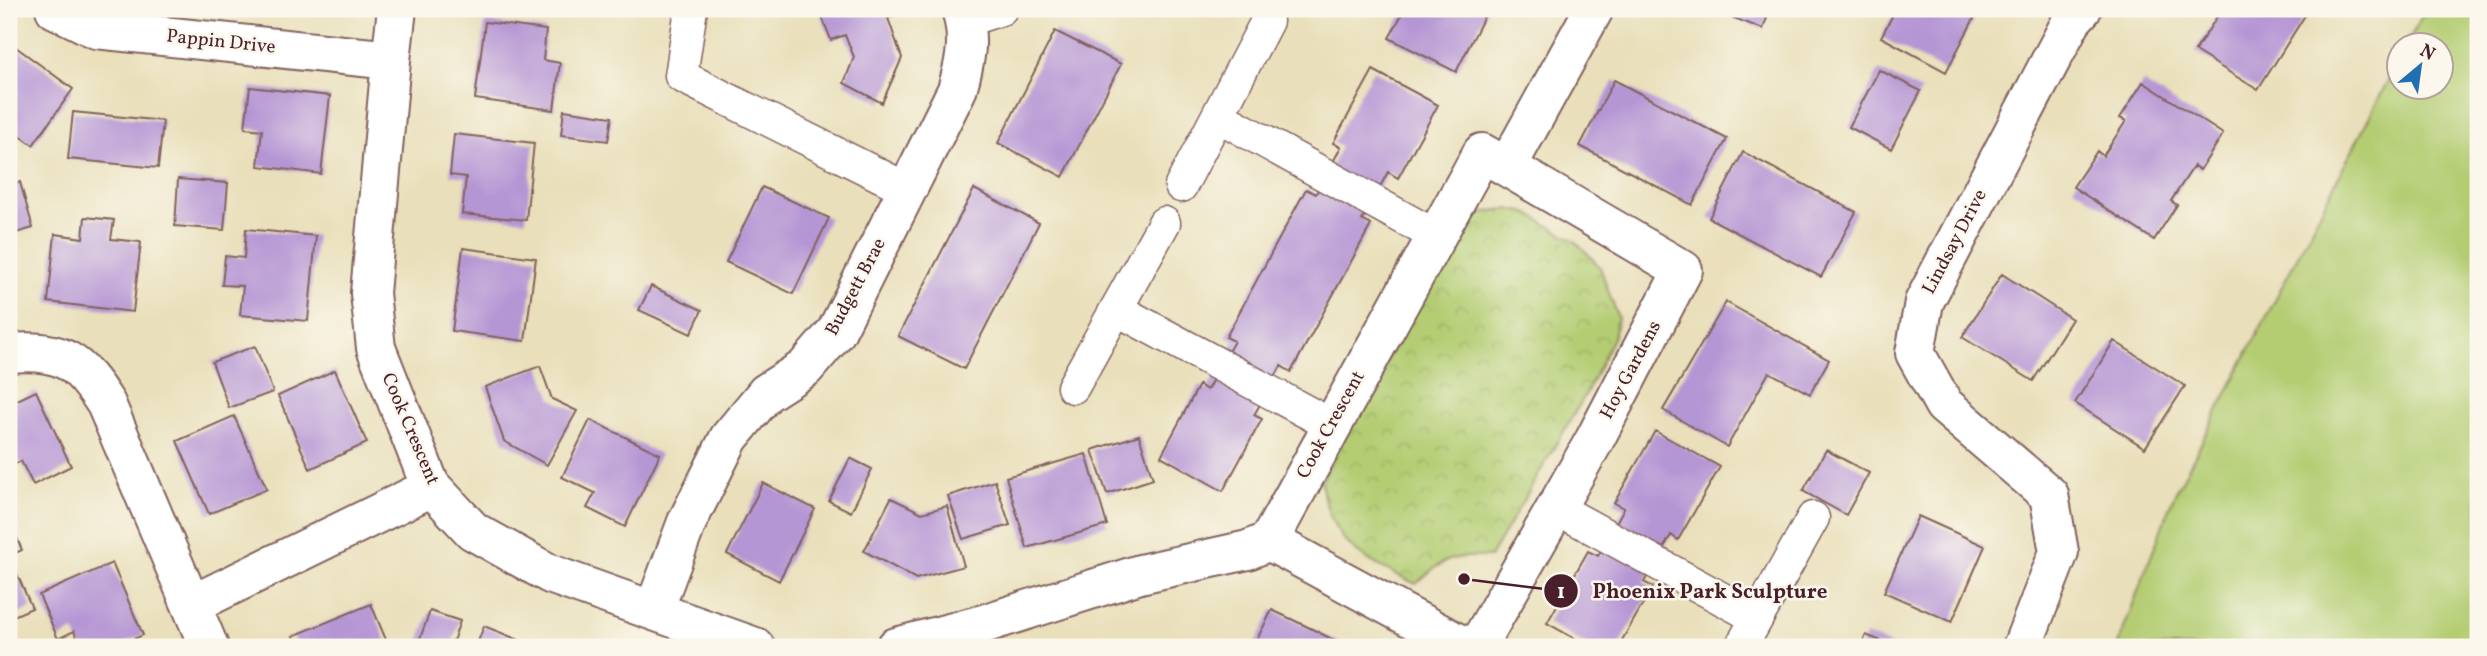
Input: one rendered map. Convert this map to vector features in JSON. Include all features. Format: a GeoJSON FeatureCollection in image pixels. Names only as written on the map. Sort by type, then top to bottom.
{"type":"FeatureCollection","features":[{"type":"Feature","properties":{"kind":"street","name":"Pappin Drive"},"geometry":{"type":"LineString","coordinates":[[55,9],[96,29],[391,60]]}},
{"type":"Feature","properties":{"kind":"street","name":"Cook Crescent"},"geometry":{"type":"LineString","coordinates":[[397,9],[370,293],[376,348],[430,485],[473,531],[550,574],[755,647]]}},
{"type":"Feature","properties":{"kind":"street"},"geometry":{"type":"LineString","coordinates":[[1507,167],[1594,9]]}},
{"type":"Feature","properties":{"kind":"street","name":"Lindsay Drive"},"geometry":{"type":"LineString","coordinates":[[2022,647],[2059,552],[2049,495],[1944,405],[1915,353],[1924,302],[2072,20],[2082,9]]}},
{"type":"Feature","properties":{"kind":"street","name":"Budgett Brae"},"geometry":{"type":"LineString","coordinates":[[654,610],[687,522],[729,438],[766,393],[805,368],[836,332],[957,90],[967,56],[963,15]]}},
{"type":"Feature","properties":{"kind":"street","name":"Cook Crescent"},"geometry":{"type":"LineString","coordinates":[[1269,541],[1482,153],[1507,167]]}},
{"type":"Feature","properties":{"kind":"street","name":"Hoy Gardens"},"geometry":{"type":"LineString","coordinates":[[1477,647],[1594,441],[1683,270],[1507,167]]}},
{"type":"Feature","properties":{"kind":"street"},"geometry":{"type":"LineString","coordinates":[[9,353],[38,351],[67,360],[90,378],[106,404],[209,647]]}},
{"type":"Feature","properties":{"kind":"street"},"geometry":{"type":"LineString","coordinates":[[191,605],[424,491],[430,485]]}},
{"type":"Feature","properties":{"kind":"street"},"geometry":{"type":"LineString","coordinates":[[896,647],[987,636],[1140,575],[1248,550],[1269,541],[1465,647]]}},
{"type":"Feature","properties":{"kind":"lane"},"geometry":{"type":"LineString","coordinates":[[691,9],[681,76],[907,189]]}},
{"type":"Feature","properties":{"kind":"lane"},"geometry":{"type":"LineString","coordinates":[[963,15],[1001,9]]}},
{"type":"Feature","properties":{"kind":"lane"},"geometry":{"type":"LineString","coordinates":[[1181,186],[1266,21]]}},
{"type":"Feature","properties":{"kind":"lane"},"geometry":{"type":"LineString","coordinates":[[1218,116],[1436,236]]}},
{"type":"Feature","properties":{"kind":"lane"},"geometry":{"type":"LineString","coordinates":[[1073,387],[1164,223]]}},
{"type":"Feature","properties":{"kind":"lane"},"geometry":{"type":"LineString","coordinates":[[1116,309],[1331,425]]}},
{"type":"Feature","properties":{"kind":"lane"},"geometry":{"type":"LineString","coordinates":[[1556,508],[1757,618]]}},
{"type":"Feature","properties":{"kind":"lane"},"geometry":{"type":"LineString","coordinates":[[1741,647],[1813,518]]}},
{"type":"Feature","properties":{"kind":"green space"},"geometry":{"type":"Polygon","coordinates":[[[2426,9],[2478,9],[2478,647],[2117,647],[2173,498],[2386,84],[2386,102],[2456,102],[2456,32],[2413,32],[2426,9]]]}},
{"type":"Feature","properties":{"kind":"green space"},"geometry":{"type":"Polygon","coordinates":[[[1509,209],[1527,213],[1575,241],[1600,267],[1618,318],[1614,336],[1588,390],[1490,557],[1449,560],[1416,584],[1352,548],[1332,522],[1321,482],[1454,235],[1478,215],[1509,209]]]}},
{"type":"Feature","properties":{"kind":"building"},"geometry":{"type":"Polygon","coordinates":[[[819,9],[897,9],[899,14],[888,18],[902,58],[882,103],[844,83],[854,57],[845,35],[831,40],[819,9]]]}},
{"type":"Feature","properties":{"kind":"building"},"geometry":{"type":"Polygon","coordinates":[[[1405,9],[1488,9],[1456,72],[1389,38],[1405,9]]]}},
{"type":"Feature","properties":{"kind":"building"},"geometry":{"type":"Polygon","coordinates":[[[1719,9],[1770,9],[1763,29],[1718,12],[1719,9]]]}},
{"type":"Feature","properties":{"kind":"building"},"geometry":{"type":"Polygon","coordinates":[[[1896,9],[1979,9],[1946,72],[1881,37],[1896,9]]]}},
{"type":"Feature","properties":{"kind":"building"},"geometry":{"type":"Polygon","coordinates":[[[2222,9],[2309,9],[2258,90],[2195,51],[2222,9]]]}},
{"type":"Feature","properties":{"kind":"building"},"geometry":{"type":"Polygon","coordinates":[[[485,22],[546,30],[543,60],[560,63],[554,110],[475,99],[485,22]]]}},
{"type":"Feature","properties":{"kind":"building"},"geometry":{"type":"Polygon","coordinates":[[[1055,31],[1121,64],[1063,177],[998,143],[1055,31]]]}},
{"type":"Feature","properties":{"kind":"building"},"geometry":{"type":"Polygon","coordinates":[[[9,42],[73,89],[33,145],[9,128],[9,42]]]}},
{"type":"Feature","properties":{"kind":"building"},"geometry":{"type":"Polygon","coordinates":[[[1373,70],[1438,105],[1398,178],[1388,172],[1362,220],[1371,225],[1291,372],[1281,366],[1254,415],[1262,419],[1223,491],[1161,456],[1199,385],[1207,390],[1234,341],[1226,337],[1306,189],[1316,194],[1341,147],[1333,143],[1373,70]]]}},
{"type":"Feature","properties":{"kind":"building"},"geometry":{"type":"Polygon","coordinates":[[[1879,70],[1921,91],[1891,149],[1849,127],[1879,70]]]}},
{"type":"Feature","properties":{"kind":"building"},"geometry":{"type":"Polygon","coordinates":[[[1614,80],[1727,139],[1692,205],[1580,146],[1614,80]]]}},
{"type":"Feature","properties":{"kind":"building"},"geometry":{"type":"Polygon","coordinates":[[[2143,82],[2223,134],[2200,170],[2194,166],[2171,201],[2177,205],[2154,240],[2073,187],[2097,151],[2103,156],[2126,121],[2120,118],[2143,82]]]}},
{"type":"Feature","properties":{"kind":"building"},"geometry":{"type":"Polygon","coordinates":[[[250,87],[330,96],[321,174],[258,166],[262,130],[245,128],[250,87]]]}},
{"type":"Feature","properties":{"kind":"building"},"geometry":{"type":"Polygon","coordinates":[[[564,110],[612,117],[608,141],[561,135],[564,110]]]}},
{"type":"Feature","properties":{"kind":"building"},"geometry":{"type":"Polygon","coordinates":[[[73,112],[163,121],[158,168],[68,159],[73,112]]]}},
{"type":"Feature","properties":{"kind":"building"},"geometry":{"type":"Polygon","coordinates":[[[454,134],[534,143],[526,220],[462,214],[466,177],[450,175],[454,134]]]}},
{"type":"Feature","properties":{"kind":"building"},"geometry":{"type":"Polygon","coordinates":[[[1743,152],[1856,212],[1821,277],[1709,218],[1743,152]]]}},
{"type":"Feature","properties":{"kind":"building"},"geometry":{"type":"Polygon","coordinates":[[[178,179],[228,183],[224,230],[175,226],[178,179]]]}},
{"type":"Feature","properties":{"kind":"building"},"geometry":{"type":"Polygon","coordinates":[[[20,182],[33,228],[9,235],[9,186],[20,182]]]}},
{"type":"Feature","properties":{"kind":"building"},"geometry":{"type":"Polygon","coordinates":[[[762,187],[829,218],[793,294],[726,262],[762,187]]]}},
{"type":"Feature","properties":{"kind":"building"},"geometry":{"type":"Polygon","coordinates":[[[974,189],[1039,223],[964,369],[898,336],[974,189]]]}},
{"type":"Feature","properties":{"kind":"building"},"geometry":{"type":"Polygon","coordinates":[[[85,217],[114,220],[111,239],[141,242],[133,312],[48,302],[55,234],[83,238],[85,217]]]}},
{"type":"Feature","properties":{"kind":"building"},"geometry":{"type":"Polygon","coordinates":[[[246,229],[316,236],[308,321],[240,315],[243,286],[222,285],[225,256],[244,258],[246,229]]]}},
{"type":"Feature","properties":{"kind":"building"},"geometry":{"type":"Polygon","coordinates":[[[463,248],[536,258],[525,341],[452,331],[463,248]]]}},
{"type":"Feature","properties":{"kind":"building"},"geometry":{"type":"Polygon","coordinates":[[[2002,274],[2072,319],[2033,381],[1962,337],[2002,274]]]}},
{"type":"Feature","properties":{"kind":"building"},"geometry":{"type":"Polygon","coordinates":[[[651,286],[702,310],[691,334],[639,310],[651,286]]]}},
{"type":"Feature","properties":{"kind":"building"},"geometry":{"type":"Polygon","coordinates":[[[1726,302],[1829,360],[1810,394],[1769,372],[1727,447],[1663,410],[1726,302]]]}},
{"type":"Feature","properties":{"kind":"building"},"geometry":{"type":"Polygon","coordinates":[[[2114,341],[2185,386],[2145,448],[2075,403],[2114,341]]]}},
{"type":"Feature","properties":{"kind":"building"},"geometry":{"type":"Polygon","coordinates":[[[255,346],[273,392],[229,408],[212,362],[255,346]]]}},
{"type":"Feature","properties":{"kind":"building"},"geometry":{"type":"Polygon","coordinates":[[[540,366],[552,399],[577,411],[547,465],[504,441],[485,387],[540,366]]]}},
{"type":"Feature","properties":{"kind":"building"},"geometry":{"type":"Polygon","coordinates":[[[335,370],[367,443],[310,469],[278,396],[335,370]]]}},
{"type":"Feature","properties":{"kind":"building"},"geometry":{"type":"Polygon","coordinates":[[[36,391],[71,466],[33,485],[21,461],[9,467],[9,404],[36,391]]]}},
{"type":"Feature","properties":{"kind":"building"},"geometry":{"type":"Polygon","coordinates":[[[234,416],[267,489],[209,514],[177,441],[234,416]]]}},
{"type":"Feature","properties":{"kind":"building"},"geometry":{"type":"Polygon","coordinates":[[[590,420],[660,454],[625,527],[587,508],[595,493],[562,477],[590,420]]]}},
{"type":"Feature","properties":{"kind":"building"},"geometry":{"type":"Polygon","coordinates":[[[1655,431],[1720,467],[1678,540],[1671,535],[1644,582],[1653,587],[1618,647],[1590,647],[1547,623],[1588,551],[1598,556],[1624,508],[1614,503],[1655,431]]]}},
{"type":"Feature","properties":{"kind":"building"},"geometry":{"type":"Polygon","coordinates":[[[1139,435],[1153,479],[1107,494],[1092,450],[1139,435]]]}},
{"type":"Feature","properties":{"kind":"building"},"geometry":{"type":"Polygon","coordinates":[[[1826,450],[1869,473],[1846,515],[1803,491],[1826,450]]]}},
{"type":"Feature","properties":{"kind":"building"},"geometry":{"type":"Polygon","coordinates":[[[1086,454],[1107,525],[1027,548],[1006,477],[1086,454]]]}},
{"type":"Feature","properties":{"kind":"building"},"geometry":{"type":"Polygon","coordinates":[[[850,458],[872,469],[851,512],[829,501],[850,458]]]}},
{"type":"Feature","properties":{"kind":"building"},"geometry":{"type":"Polygon","coordinates":[[[995,481],[1010,525],[963,539],[948,496],[995,481]]]}},
{"type":"Feature","properties":{"kind":"building"},"geometry":{"type":"Polygon","coordinates":[[[763,483],[815,509],[779,581],[727,554],[763,483]]]}},
{"type":"Feature","properties":{"kind":"building"},"geometry":{"type":"Polygon","coordinates":[[[891,498],[922,513],[947,506],[964,566],[916,579],[864,551],[891,498]]]}},
{"type":"Feature","properties":{"kind":"building"},"geometry":{"type":"Polygon","coordinates":[[[1918,516],[1985,546],[1952,622],[1884,592],[1918,516]]]}},
{"type":"Feature","properties":{"kind":"building"},"geometry":{"type":"Polygon","coordinates":[[[9,519],[22,550],[9,556],[9,519]]]}},
{"type":"Feature","properties":{"kind":"building"},"geometry":{"type":"Polygon","coordinates":[[[112,563],[143,635],[115,647],[81,647],[74,631],[58,639],[39,595],[112,563]]]}},
{"type":"Feature","properties":{"kind":"building"},"geometry":{"type":"Polygon","coordinates":[[[13,565],[32,608],[9,618],[9,567],[13,565]]]}},
{"type":"Feature","properties":{"kind":"building"},"geometry":{"type":"Polygon","coordinates":[[[371,604],[389,647],[298,647],[293,636],[371,604]]]}},
{"type":"Feature","properties":{"kind":"building"},"geometry":{"type":"Polygon","coordinates":[[[1272,610],[1308,627],[1348,647],[1253,647],[1272,610]]]}},
{"type":"Feature","properties":{"kind":"building"},"geometry":{"type":"Polygon","coordinates":[[[430,611],[460,621],[451,647],[417,647],[430,611]]]}},
{"type":"Feature","properties":{"kind":"building"},"geometry":{"type":"Polygon","coordinates":[[[484,626],[524,642],[538,647],[476,647],[484,626]]]}},
{"type":"Feature","properties":{"kind":"building"},"geometry":{"type":"Polygon","coordinates":[[[1866,635],[1896,647],[1861,647],[1866,635]]]}},
{"type":"Feature","properties":{"kind":"place","name":"Phoenix Park Sculpture"},"geometry":{"type":"Point","coordinates":[1464,579]}}]}
